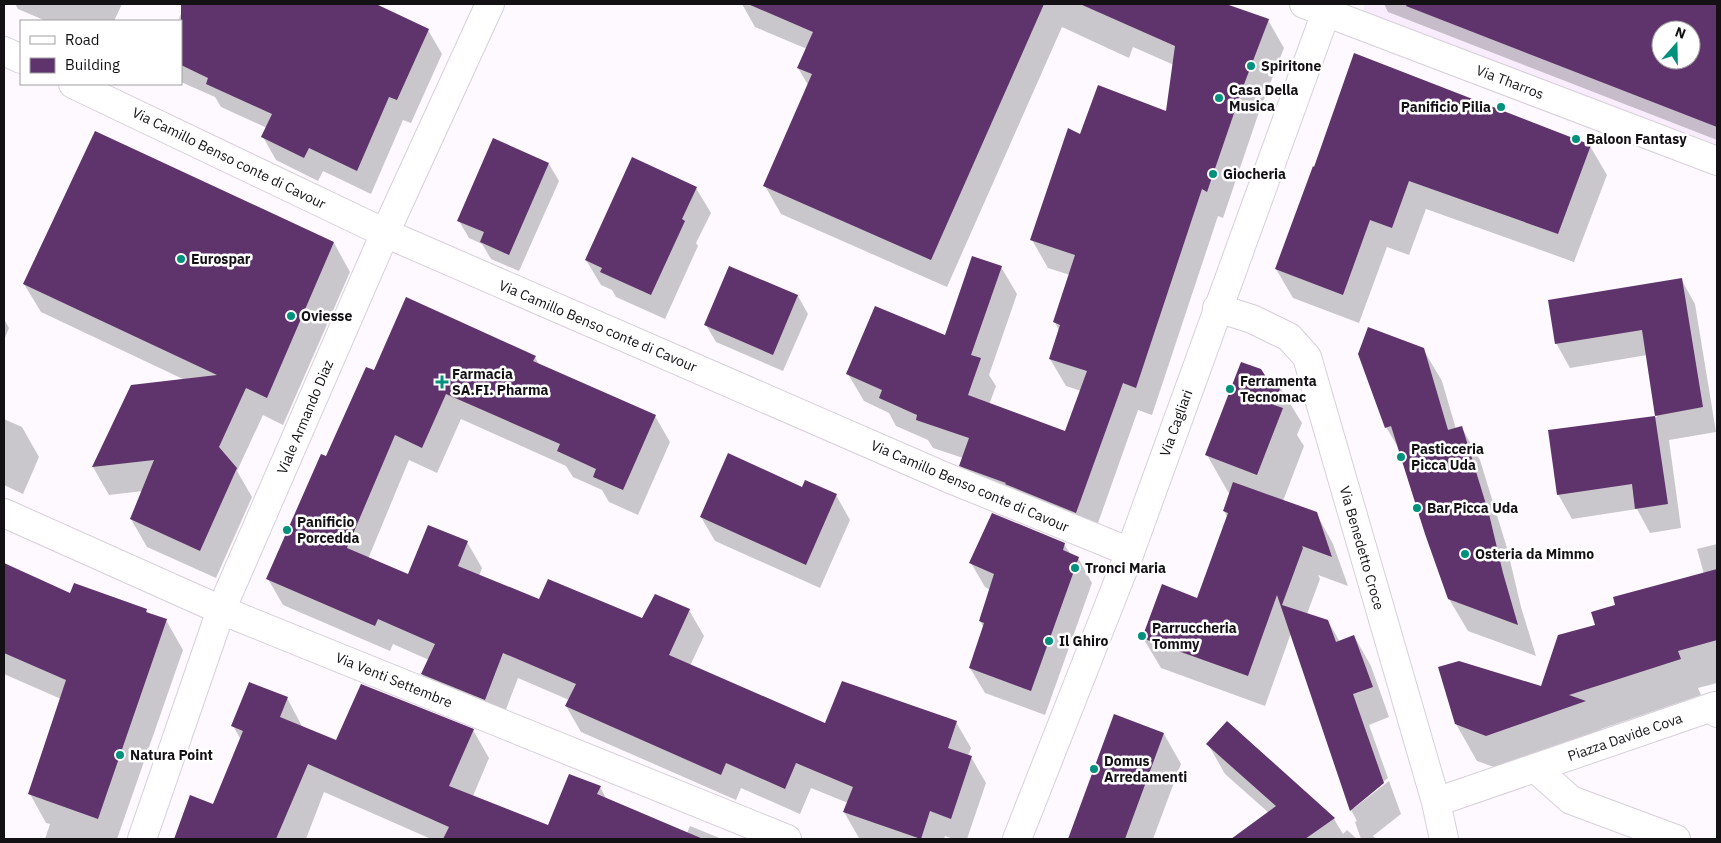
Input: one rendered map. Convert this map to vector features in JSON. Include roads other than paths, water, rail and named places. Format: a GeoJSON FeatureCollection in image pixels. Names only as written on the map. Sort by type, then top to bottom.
{"type":"FeatureCollection","features":[{"type":"Feature","properties":{"kind":"street","name":"Viale Armando Diaz"},"geometry":{"type":"LineString","coordinates":[[142,839],[221,610],[385,233],[490,4]]}},
{"type":"Feature","properties":{"kind":"street","name":"Via Tharros"},"geometry":{"type":"LineString","coordinates":[[1319,7],[1717,161]]}},
{"type":"Feature","properties":{"kind":"street","name":"Via Cagliari"},"geometry":{"type":"LineString","coordinates":[[1017,839],[1130,552],[1217,308],[1319,7]]}},
{"type":"Feature","properties":{"kind":"street"},"geometry":{"type":"LineString","coordinates":[[4,51],[20,59]]}},
{"type":"Feature","properties":{"kind":"street","name":"Via Camillo Benso conte di Cavour"},"geometry":{"type":"LineString","coordinates":[[75,85],[385,233],[939,474],[1130,552]]}},
{"type":"Feature","properties":{"kind":"street","name":"Via Benedetto Croce"},"geometry":{"type":"LineString","coordinates":[[1217,308],[1252,320],[1289,337],[1307,357],[1436,802],[1444,839]]}},
{"type":"Feature","properties":{"kind":"street","name":"Via Venti Settembre"},"geometry":{"type":"LineString","coordinates":[[4,514],[221,610],[787,839]]}},
{"type":"Feature","properties":{"kind":"street","name":"Piazza Davide Cova"},"geometry":{"type":"LineString","coordinates":[[1436,802],[1717,708]]}},
{"type":"Feature","properties":{"kind":"street"},"geometry":{"type":"LineString","coordinates":[[1535,768],[1571,800],[1676,839]]}},
{"type":"Feature","properties":{"kind":"place","name":"Spiritone"},"geometry":{"type":"Point","coordinates":[1251,66]}},
{"type":"Feature","properties":{"kind":"place","name":"Casa Della Musica"},"geometry":{"type":"Point","coordinates":[1219,98]}},
{"type":"Feature","properties":{"kind":"place","name":"Panificio Pilia"},"geometry":{"type":"Point","coordinates":[1501,107]}},
{"type":"Feature","properties":{"kind":"place","name":"Baloon Fantasy"},"geometry":{"type":"Point","coordinates":[1576,139]}},
{"type":"Feature","properties":{"kind":"place","name":"Giocheria"},"geometry":{"type":"Point","coordinates":[1213,174]}},
{"type":"Feature","properties":{"kind":"place","name":"Eurospar"},"geometry":{"type":"Point","coordinates":[181,259]}},
{"type":"Feature","properties":{"kind":"place","name":"Oviesse"},"geometry":{"type":"Point","coordinates":[291,316]}},
{"type":"Feature","properties":{"kind":"place","name":"Farmacia SA.FI. Pharma"},"geometry":{"type":"Point","coordinates":[442,382]}},
{"type":"Feature","properties":{"kind":"place","name":"Ferramenta Tecnomac"},"geometry":{"type":"Point","coordinates":[1230,389]}},
{"type":"Feature","properties":{"kind":"place","name":"Pasticceria Picca Uda"},"geometry":{"type":"Point","coordinates":[1401,457]}},
{"type":"Feature","properties":{"kind":"place","name":"Bar Picca Uda"},"geometry":{"type":"Point","coordinates":[1417,508]}},
{"type":"Feature","properties":{"kind":"place","name":"Panificio Porcedda"},"geometry":{"type":"Point","coordinates":[287,530]}},
{"type":"Feature","properties":{"kind":"place","name":"Osteria da Mimmo"},"geometry":{"type":"Point","coordinates":[1465,554]}},
{"type":"Feature","properties":{"kind":"place","name":"Tronci Maria"},"geometry":{"type":"Point","coordinates":[1075,568]}},
{"type":"Feature","properties":{"kind":"place","name":"Parruccheria Tommy"},"geometry":{"type":"Point","coordinates":[1142,636]}},
{"type":"Feature","properties":{"kind":"place","name":"Il Ghiro"},"geometry":{"type":"Point","coordinates":[1049,641]}},
{"type":"Feature","properties":{"kind":"place","name":"Natura Point"},"geometry":{"type":"Point","coordinates":[120,755]}},
{"type":"Feature","properties":{"kind":"place","name":"Domus Arredamenti"},"geometry":{"type":"Point","coordinates":[1094,769]}}]}
